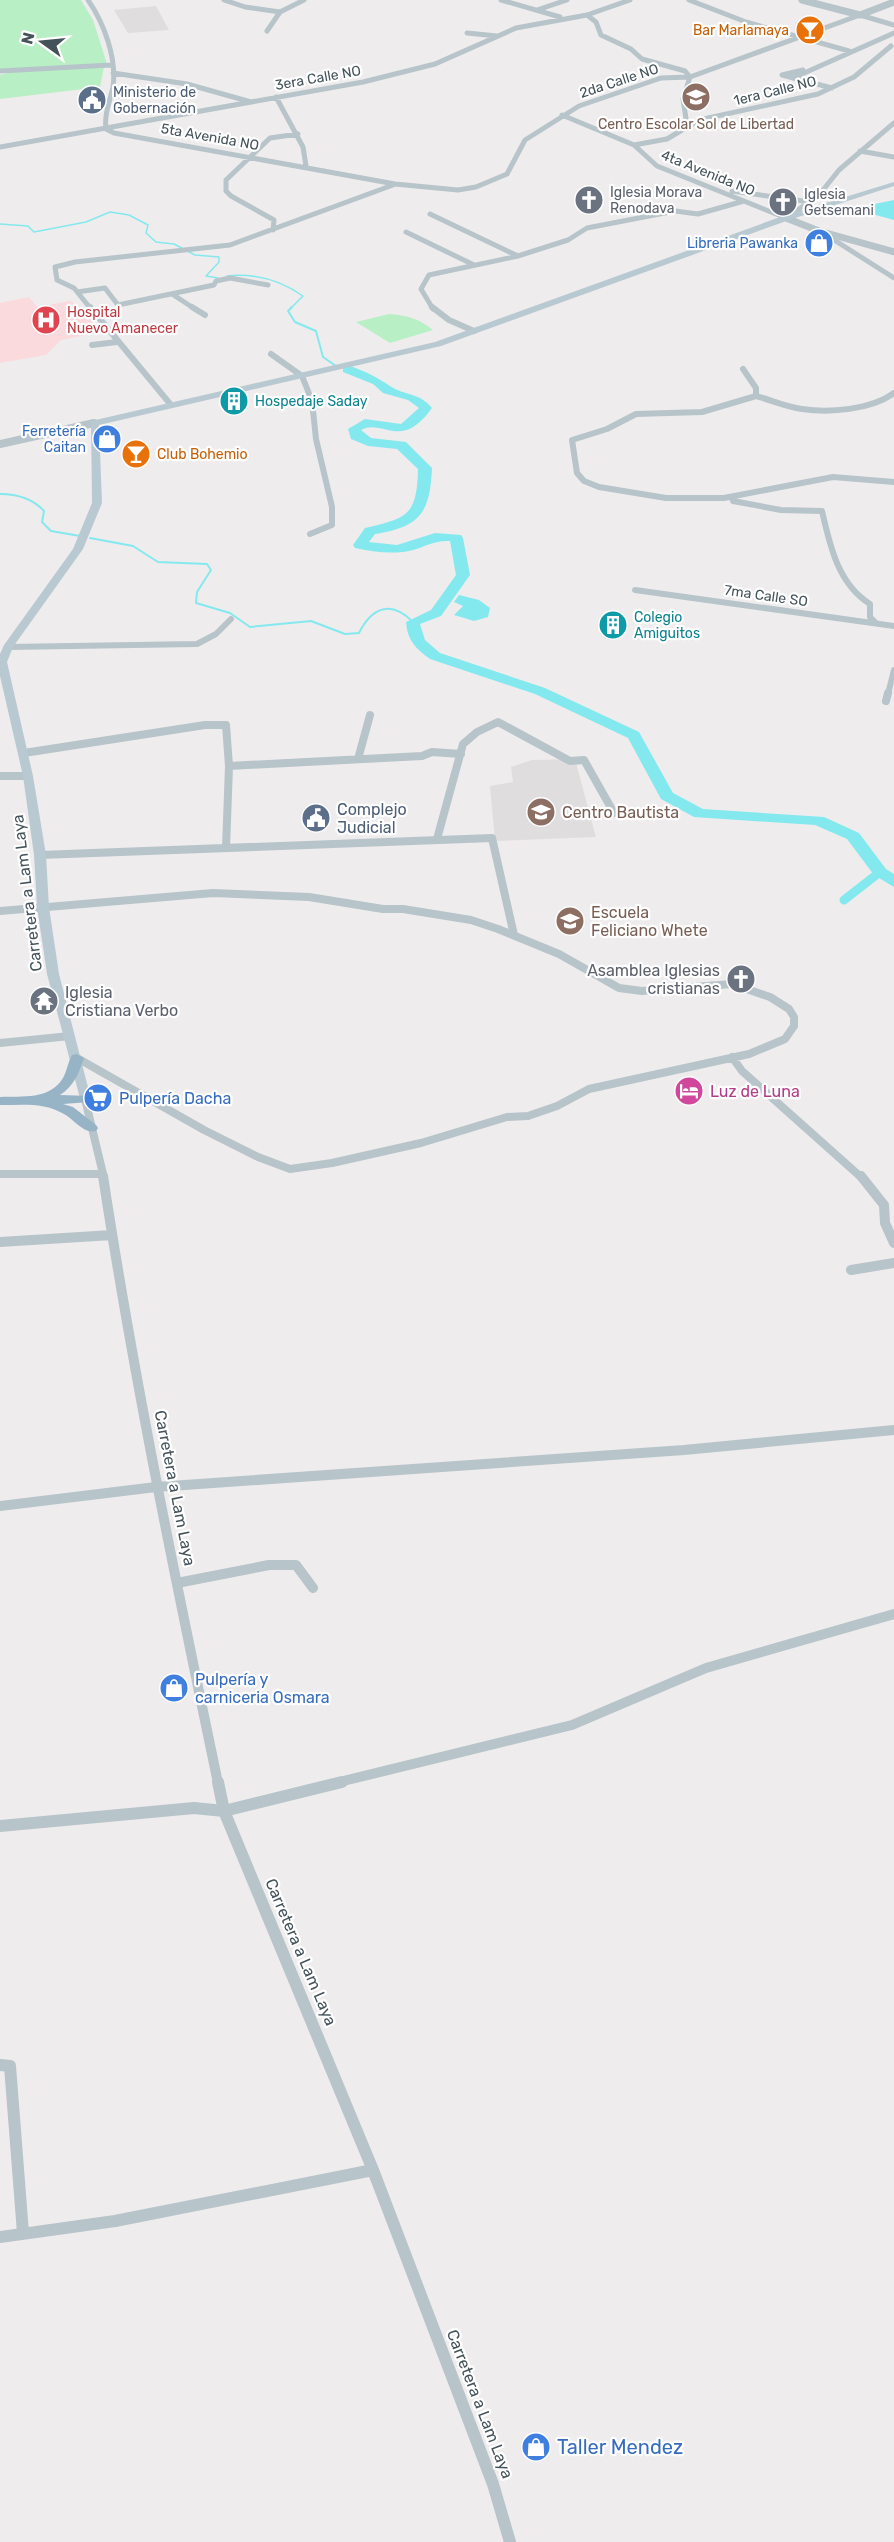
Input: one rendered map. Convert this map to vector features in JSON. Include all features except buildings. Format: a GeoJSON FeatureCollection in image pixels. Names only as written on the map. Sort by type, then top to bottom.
{"type":"FeatureCollection","features":[{"type":"Feature","properties":{"kind":"highway"},"geometry":{"type":"LineString","coordinates":[[34,1101],[63,1089],[70,1081],[77,1058]]}},
{"type":"Feature","properties":{"kind":"highway"},"geometry":{"type":"LineString","coordinates":[[0,1101],[85,1100]]}},
{"type":"Feature","properties":{"kind":"highway"},"geometry":{"type":"LineString","coordinates":[[34,1101],[68,1110],[91,1128]]}},
{"type":"Feature","properties":{"kind":"main road"},"geometry":{"type":"LineString","coordinates":[[94,423],[438,344],[786,218],[894,184]]}},
{"type":"Feature","properties":{"kind":"main road","name":"Carretera a Lam Laya"},"geometry":{"type":"LineString","coordinates":[[85,1100],[77,1058],[53,974],[43,908],[40,855],[28,776],[24,753],[3,686],[2,662],[8,648],[78,549],[97,503],[94,423]]}},
{"type":"Feature","properties":{"kind":"street"},"geometry":{"type":"LineString","coordinates":[[224,0],[245,7],[280,12]]}},
{"type":"Feature","properties":{"kind":"street"},"geometry":{"type":"LineString","coordinates":[[267,31],[280,12],[304,0]]}},
{"type":"Feature","properties":{"kind":"street"},"geometry":{"type":"LineString","coordinates":[[501,0],[560,18]]}},
{"type":"Feature","properties":{"kind":"street"},"geometry":{"type":"LineString","coordinates":[[537,10],[567,0]]}},
{"type":"Feature","properties":{"kind":"street","name":"3era Calle NO"},"geometry":{"type":"LineString","coordinates":[[0,147],[363,82],[418,69],[516,28],[560,18],[587,15],[630,0]]}},
{"type":"Feature","properties":{"kind":"street"},"geometry":{"type":"LineString","coordinates":[[689,0],[722,14],[849,51]]}},
{"type":"Feature","properties":{"kind":"street"},"geometry":{"type":"LineString","coordinates":[[802,0],[894,25]]}},
{"type":"Feature","properties":{"kind":"street"},"geometry":{"type":"LineString","coordinates":[[91,1],[99,15],[113,74],[104,121],[106,129]]}},
{"type":"Feature","properties":{"kind":"street","name":"2da Calle NO"},"geometry":{"type":"LineString","coordinates":[[443,190],[476,187],[507,174],[525,140],[562,115],[608,94],[661,78],[690,77],[894,2]]}},
{"type":"Feature","properties":{"kind":"street"},"geometry":{"type":"LineString","coordinates":[[587,15],[596,22],[601,35],[631,49],[642,59],[685,71],[690,77],[683,99],[687,125]]}},
{"type":"Feature","properties":{"kind":"street"},"geometry":{"type":"LineString","coordinates":[[467,33],[500,36]]}},
{"type":"Feature","properties":{"kind":"street"},"geometry":{"type":"LineString","coordinates":[[893,47],[894,33]]}},
{"type":"Feature","properties":{"kind":"street","name":"1era Calle NO"},"geometry":{"type":"LineString","coordinates":[[793,78],[849,51],[894,33]]}},
{"type":"Feature","properties":{"kind":"street","name":"1era Calle NO"},"geometry":{"type":"LineString","coordinates":[[634,145],[668,139],[687,125],[818,94],[870,66],[893,47]]}},
{"type":"Feature","properties":{"kind":"street"},"geometry":{"type":"LineString","coordinates":[[0,72],[111,65]]}},
{"type":"Feature","properties":{"kind":"street"},"geometry":{"type":"LineString","coordinates":[[817,67],[782,75],[832,88]]}},
{"type":"Feature","properties":{"kind":"street"},"geometry":{"type":"LineString","coordinates":[[113,74],[187,84],[252,102]]}},
{"type":"Feature","properties":{"kind":"street"},"geometry":{"type":"LineString","coordinates":[[276,97],[280,111],[298,134],[307,154],[306,166]]}},
{"type":"Feature","properties":{"kind":"street","name":"4ta Avenida NO"},"geometry":{"type":"LineString","coordinates":[[562,115],[634,145],[641,149],[652,164],[719,189],[786,218]]}},
{"type":"Feature","properties":{"kind":"street"},"geometry":{"type":"LineString","coordinates":[[786,218],[822,192],[839,170],[894,123]]}},
{"type":"Feature","properties":{"kind":"street","name":"5ta Avenida NO"},"geometry":{"type":"LineString","coordinates":[[106,129],[114,133],[251,156],[395,184],[443,190]]}},
{"type":"Feature","properties":{"kind":"street"},"geometry":{"type":"LineString","coordinates":[[273,230],[274,220],[235,201],[226,191],[226,180],[270,138],[298,134]]}},
{"type":"Feature","properties":{"kind":"street"},"geometry":{"type":"LineString","coordinates":[[860,151],[894,157]]}},
{"type":"Feature","properties":{"kind":"street"},"geometry":{"type":"LineString","coordinates":[[171,405],[77,292],[57,280],[55,267],[75,262],[130,258],[179,249],[231,245],[395,184]]}},
{"type":"Feature","properties":{"kind":"street"},"geometry":{"type":"LineString","coordinates":[[719,189],[810,202]]}},
{"type":"Feature","properties":{"kind":"street"},"geometry":{"type":"LineString","coordinates":[[474,331],[444,319],[426,303],[420,289],[429,275],[518,256],[568,240],[587,228],[675,211],[698,214],[744,201]]}},
{"type":"Feature","properties":{"kind":"street"},"geometry":{"type":"LineString","coordinates":[[430,214],[518,256]]}},
{"type":"Feature","properties":{"kind":"street"},"geometry":{"type":"LineString","coordinates":[[786,218],[819,231],[893,252]]}},
{"type":"Feature","properties":{"kind":"street"},"geometry":{"type":"LineString","coordinates":[[819,231],[847,251],[894,278]]}},
{"type":"Feature","properties":{"kind":"street"},"geometry":{"type":"LineString","coordinates":[[406,232],[422,242],[472,264]]}},
{"type":"Feature","properties":{"kind":"street"},"geometry":{"type":"LineString","coordinates":[[77,292],[105,288],[118,305],[214,285],[216,281],[230,278],[268,285]]}},
{"type":"Feature","properties":{"kind":"street"},"geometry":{"type":"LineString","coordinates":[[172,294],[205,315]]}},
{"type":"Feature","properties":{"kind":"street"},"geometry":{"type":"LineString","coordinates":[[92,345],[117,342]]}},
{"type":"Feature","properties":{"kind":"street"},"geometry":{"type":"LineString","coordinates":[[271,354],[298,377],[312,401],[316,439],[332,507],[332,525],[310,534]]}},
{"type":"Feature","properties":{"kind":"street"},"geometry":{"type":"LineString","coordinates":[[743,369],[756,388],[756,396]]}},
{"type":"Feature","properties":{"kind":"street"},"geometry":{"type":"LineString","coordinates":[[894,393],[890,398],[868,407],[806,410],[756,396],[726,403],[702,412],[636,414],[607,429],[572,440],[577,473],[584,481],[599,487],[666,498],[733,496],[833,477],[894,482]]}},
{"type":"Feature","properties":{"kind":"street"},"geometry":{"type":"LineString","coordinates":[[0,444],[94,423]]}},
{"type":"Feature","properties":{"kind":"street"},"geometry":{"type":"LineString","coordinates":[[733,496],[733,501],[781,510],[822,510],[833,558],[857,596],[870,604],[870,617],[876,623]]}},
{"type":"Feature","properties":{"kind":"street","name":"7ma Calle SO"},"geometry":{"type":"LineString","coordinates":[[635,590],[894,626]]}},
{"type":"Feature","properties":{"kind":"street"},"geometry":{"type":"LineString","coordinates":[[8,648],[197,644],[216,634],[231,619]]}},
{"type":"Feature","properties":{"kind":"street"},"geometry":{"type":"LineString","coordinates":[[886,701],[894,670]]}},
{"type":"Feature","properties":{"kind":"street"},"geometry":{"type":"LineString","coordinates":[[358,759],[370,715]]}},
{"type":"Feature","properties":{"kind":"street"},"geometry":{"type":"LineString","coordinates":[[437,839],[463,744],[477,732],[498,722],[570,762],[584,760],[614,813]]}},
{"type":"Feature","properties":{"kind":"street"},"geometry":{"type":"LineString","coordinates":[[24,753],[220,723],[226,725],[229,766],[226,848]]}},
{"type":"Feature","properties":{"kind":"street"},"geometry":{"type":"LineString","coordinates":[[229,766],[422,756],[432,752],[461,754]]}},
{"type":"Feature","properties":{"kind":"street"},"geometry":{"type":"LineString","coordinates":[[0,776],[28,776]]}},
{"type":"Feature","properties":{"kind":"street"},"geometry":{"type":"LineString","coordinates":[[40,855],[492,838],[514,935]]}},
{"type":"Feature","properties":{"kind":"street"},"geometry":{"type":"LineString","coordinates":[[0,910],[213,893],[275,894],[383,909],[403,909],[471,920],[514,935],[559,954],[619,988],[642,991],[732,984],[770,997],[789,1009],[794,1017],[794,1026],[785,1039],[732,1058],[589,1089],[556,1106],[528,1116],[507,1117],[421,1143],[332,1163],[290,1169],[258,1157],[204,1130],[77,1058]]}},
{"type":"Feature","properties":{"kind":"street"},"geometry":{"type":"LineString","coordinates":[[0,1043],[70,1036]]}},
{"type":"Feature","properties":{"kind":"street"},"geometry":{"type":"LineString","coordinates":[[732,1058],[742,1071],[858,1172],[884,1205],[885,1223],[894,1243]]}},
{"type":"Feature","properties":{"kind":"street","name":"Carretera a Lam Laya"},"geometry":{"type":"LineString","coordinates":[[85,1100],[103,1174],[156,1487],[224,1811],[373,2170],[493,2484],[510,2542]]}},
{"type":"Feature","properties":{"kind":"street"},"geometry":{"type":"LineString","coordinates":[[0,1174],[103,1174]]}},
{"type":"Feature","properties":{"kind":"street"},"geometry":{"type":"LineString","coordinates":[[0,1242],[112,1236]]}},
{"type":"Feature","properties":{"kind":"street"},"geometry":{"type":"LineString","coordinates":[[851,1270],[894,1263]]}},
{"type":"Feature","properties":{"kind":"street"},"geometry":{"type":"LineString","coordinates":[[0,1506],[156,1487],[684,1450],[894,1430]]}},
{"type":"Feature","properties":{"kind":"street"},"geometry":{"type":"LineString","coordinates":[[177,1583],[269,1565],[296,1565],[313,1588]]}},
{"type":"Feature","properties":{"kind":"street"},"geometry":{"type":"LineString","coordinates":[[0,1826],[194,1808],[224,1811],[572,1725],[706,1668],[894,1614]]}},
{"type":"Feature","properties":{"kind":"street"},"geometry":{"type":"LineString","coordinates":[[0,2065],[10,2066],[23,2233]]}},
{"type":"Feature","properties":{"kind":"street"},"geometry":{"type":"LineString","coordinates":[[0,2237],[115,2221],[373,2170]]}},
{"type":"Feature","properties":{"kind":"shaded area"},"geometry":{"type":"Polygon","coordinates":[[[156,6],[169,30],[128,33],[114,10],[156,6]]]}},
{"type":"Feature","properties":{"kind":"shaded area","name":"Hospital Nuevo Amanecer"},"geometry":{"type":"Polygon","coordinates":[[[29,297],[37,307],[70,301],[81,308],[102,332],[61,340],[46,355],[0,363],[0,303],[29,297]]]}},
{"type":"Feature","properties":{"kind":"shaded area","name":"Centro Bautista"},"geometry":{"type":"Polygon","coordinates":[[[575,759],[596,837],[495,841],[490,786],[513,782],[511,767],[532,760],[575,759]]]}},
{"type":"Feature","properties":{"kind":"green space"},"geometry":{"type":"Polygon","coordinates":[[[0,0],[81,0],[93,20],[107,64],[0,71],[0,0]]]}},
{"type":"Feature","properties":{"kind":"green space"},"geometry":{"type":"Polygon","coordinates":[[[104,67],[100,87],[0,99],[0,75],[16,71],[104,67]]]}},
{"type":"Feature","properties":{"kind":"green space"},"geometry":{"type":"Polygon","coordinates":[[[389,314],[412,318],[433,330],[390,343],[356,322],[389,314]]]}},
{"type":"Feature","properties":{"kind":"water"},"geometry":{"type":"Polygon","coordinates":[[[894,200],[894,220],[854,209],[850,205],[860,207],[894,200]]]}},
{"type":"Feature","properties":{"kind":"water"},"geometry":{"type":"Polygon","coordinates":[[[459,595],[479,600],[490,608],[488,617],[474,621],[454,615],[463,606],[454,602],[459,595]]]}},
{"type":"Feature","properties":{"kind":"waterway"},"geometry":{"type":"LineString","coordinates":[[0,224],[28,226],[34,232],[86,222],[110,212],[129,215],[148,225],[146,233],[156,242],[174,244],[195,255],[219,257],[219,262],[206,276],[218,278]]}},
{"type":"Feature","properties":{"kind":"waterway"},"geometry":{"type":"LineString","coordinates":[[227,276],[267,279],[303,296],[288,311],[295,322],[316,331],[323,357],[336,366]]}},
{"type":"Feature","properties":{"kind":"waterway"},"geometry":{"type":"LineString","coordinates":[[347,369],[377,381],[387,390],[412,397],[426,408],[412,423],[399,428],[365,423],[354,429],[356,436],[368,442],[401,445],[425,468],[423,496],[415,514],[408,521],[398,525],[370,531],[360,545],[397,549],[435,537],[456,538],[463,575],[436,613],[413,622],[414,634],[422,646],[435,656],[540,691],[634,735],[667,796],[700,814],[818,820],[853,836],[880,872],[894,882]]}},
{"type":"Feature","properties":{"kind":"waterway"},"geometry":{"type":"LineString","coordinates":[[0,494],[18,496],[35,503],[44,511],[42,522],[51,531],[80,536]]}},
{"type":"Feature","properties":{"kind":"waterway"},"geometry":{"type":"LineString","coordinates":[[90,538],[133,546],[158,562],[207,564],[211,570],[197,592],[196,603],[230,613],[250,627],[311,621],[345,634],[359,633],[376,612],[390,609],[405,615],[413,622]]}},
{"type":"Feature","properties":{"kind":"waterway"},"geometry":{"type":"LineString","coordinates":[[844,900],[880,872]]}},
{"type":"Feature","properties":{"kind":"place","name":"Bar Marlamaya"},"geometry":{"type":"Point","coordinates":[810,30]}},
{"type":"Feature","properties":{"kind":"place","name":"Centro Escolar Sol de Libertad"},"geometry":{"type":"Point","coordinates":[696,97]}},
{"type":"Feature","properties":{"kind":"place","name":"Ministerio de Gobernación"},"geometry":{"type":"Point","coordinates":[92,100]}},
{"type":"Feature","properties":{"kind":"place","name":"Iglesia Morava Renodava"},"geometry":{"type":"Point","coordinates":[589,200]}},
{"type":"Feature","properties":{"kind":"place","name":"Iglesia Getsemani"},"geometry":{"type":"Point","coordinates":[783,202]}},
{"type":"Feature","properties":{"kind":"place","name":"Libreria Pawanka"},"geometry":{"type":"Point","coordinates":[819,243]}},
{"type":"Feature","properties":{"kind":"place","name":"Hospital Nuevo Amanecer"},"geometry":{"type":"Point","coordinates":[46,320]}},
{"type":"Feature","properties":{"kind":"place","name":"Hospedaje Saday"},"geometry":{"type":"Point","coordinates":[234,401]}},
{"type":"Feature","properties":{"kind":"place","name":"Ferretería Caitan"},"geometry":{"type":"Point","coordinates":[107,439]}},
{"type":"Feature","properties":{"kind":"place","name":"Club Bohemio"},"geometry":{"type":"Point","coordinates":[136,454]}},
{"type":"Feature","properties":{"kind":"place","name":"Colegio Amiguitos"},"geometry":{"type":"Point","coordinates":[613,625]}},
{"type":"Feature","properties":{"kind":"place","name":"Centro Bautista"},"geometry":{"type":"Point","coordinates":[541,812]}},
{"type":"Feature","properties":{"kind":"place","name":"Complejo Judicial"},"geometry":{"type":"Point","coordinates":[316,818]}},
{"type":"Feature","properties":{"kind":"place","name":"Escuela Feliciano Whete"},"geometry":{"type":"Point","coordinates":[570,921]}},
{"type":"Feature","properties":{"kind":"place","name":"Asamblea Iglesias cristianas"},"geometry":{"type":"Point","coordinates":[741,979]}},
{"type":"Feature","properties":{"kind":"place","name":"Iglesia Cristiana Verbo"},"geometry":{"type":"Point","coordinates":[44,1001]}},
{"type":"Feature","properties":{"kind":"place","name":"Luz de Luna"},"geometry":{"type":"Point","coordinates":[689,1091]}},
{"type":"Feature","properties":{"kind":"place","name":"Pulpería Dacha"},"geometry":{"type":"Point","coordinates":[98,1098]}},
{"type":"Feature","properties":{"kind":"place","name":"Pulpería y carniceria Osmara"},"geometry":{"type":"Point","coordinates":[174,1688]}},
{"type":"Feature","properties":{"kind":"place","name":"Taller Mendez"},"geometry":{"type":"Point","coordinates":[536,2447]}}]}
